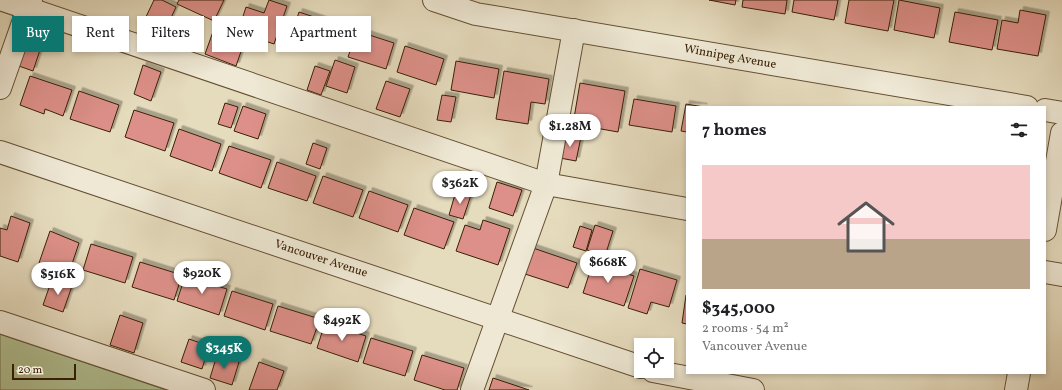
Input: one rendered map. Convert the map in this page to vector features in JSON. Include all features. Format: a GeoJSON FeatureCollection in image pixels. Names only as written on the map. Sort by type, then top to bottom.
{"type":"FeatureCollection","features":[{"type":"Feature","properties":{"kind":"street"},"geometry":{"type":"LineString","coordinates":[[3,0],[29,4],[546,184],[686,209]]}},
{"type":"Feature","properties":{"kind":"street","name":"Winnipeg Avenue"},"geometry":{"type":"LineString","coordinates":[[434,0],[476,14],[1021,106]]}},
{"type":"Feature","properties":{"kind":"street"},"geometry":{"type":"LineString","coordinates":[[0,88],[29,4]]}},
{"type":"Feature","properties":{"kind":"street"},"geometry":{"type":"LineString","coordinates":[[472,390],[546,184],[574,30]]}},
{"type":"Feature","properties":{"kind":"street"},"geometry":{"type":"LineString","coordinates":[[1046,110],[1062,113]]}},
{"type":"Feature","properties":{"kind":"street"},"geometry":{"type":"LineString","coordinates":[[1046,224],[1062,134]]}},
{"type":"Feature","properties":{"kind":"street","name":"Vancouver Avenue"},"geometry":{"type":"LineString","coordinates":[[0,152],[634,365]]}},
{"type":"Feature","properties":{"kind":"street"},"geometry":{"type":"LineString","coordinates":[[1046,272],[1062,275]]}},
{"type":"Feature","properties":{"kind":"street"},"geometry":{"type":"LineString","coordinates":[[0,322],[204,390]]}},
{"type":"Feature","properties":{"kind":"street"},"geometry":{"type":"LineString","coordinates":[[1016,390],[1019,374]]}},
{"type":"Feature","properties":{"kind":"street"},"geometry":{"type":"LineString","coordinates":[[674,375],[752,390]]}},
{"type":"Feature","properties":{"kind":"green space"},"geometry":{"type":"Polygon","coordinates":[[[0,334],[166,390],[0,390],[0,334]]]}},
{"type":"Feature","properties":{"kind":"building"},"geometry":{"type":"Polygon","coordinates":[[[154,0],[162,0],[176,7],[172,16],[146,16],[154,0]]]}},
{"type":"Feature","properties":{"kind":"building"},"geometry":{"type":"Polygon","coordinates":[[[179,0],[224,0],[216,16],[212,16],[212,20],[177,4],[179,0]]]}},
{"type":"Feature","properties":{"kind":"building"},"geometry":{"type":"Polygon","coordinates":[[[269,0],[287,6],[284,16],[276,16],[276,38],[274,44],[268,42],[268,16],[243,16],[246,7],[264,13],[269,0]]]}},
{"type":"Feature","properties":{"kind":"building"},"geometry":{"type":"Polygon","coordinates":[[[709,0],[736,0],[735,5],[709,0]]]}},
{"type":"Feature","properties":{"kind":"building"},"geometry":{"type":"Polygon","coordinates":[[[743,0],[787,0],[785,14],[742,7],[743,0]]]}},
{"type":"Feature","properties":{"kind":"building"},"geometry":{"type":"Polygon","coordinates":[[[794,0],[838,0],[834,20],[792,12],[794,0]]]}},
{"type":"Feature","properties":{"kind":"building"},"geometry":{"type":"Polygon","coordinates":[[[849,0],[894,0],[888,31],[845,23],[849,0]]]}},
{"type":"Feature","properties":{"kind":"building"},"geometry":{"type":"Polygon","coordinates":[[[899,0],[940,8],[934,38],[894,30],[899,0]]]}},
{"type":"Feature","properties":{"kind":"building"},"geometry":{"type":"Polygon","coordinates":[[[1020,10],[1046,15],[1038,56],[997,49],[1002,20],[1018,23],[1020,10]]]}},
{"type":"Feature","properties":{"kind":"building"},"geometry":{"type":"Polygon","coordinates":[[[299,12],[311,16],[298,16],[299,12]]]}},
{"type":"Feature","properties":{"kind":"building"},"geometry":{"type":"Polygon","coordinates":[[[955,12],[998,20],[992,50],[949,42],[955,12]]]}},
{"type":"Feature","properties":{"kind":"building"},"geometry":{"type":"Polygon","coordinates":[[[212,35],[212,52],[241,52],[236,66],[205,54],[212,35]]]}},
{"type":"Feature","properties":{"kind":"building"},"geometry":{"type":"Polygon","coordinates":[[[371,36],[394,43],[386,69],[348,57],[350,52],[371,52],[371,36]]]}},
{"type":"Feature","properties":{"kind":"building"},"geometry":{"type":"Polygon","coordinates":[[[405,46],[444,59],[436,85],[397,72],[405,46]]]}},
{"type":"Feature","properties":{"kind":"building"},"geometry":{"type":"Polygon","coordinates":[[[20,52],[39,52],[33,71],[16,65],[20,52]]]}},
{"type":"Feature","properties":{"kind":"building"},"geometry":{"type":"Polygon","coordinates":[[[335,60],[355,67],[347,93],[326,86],[335,60]]]}},
{"type":"Feature","properties":{"kind":"building"},"geometry":{"type":"Polygon","coordinates":[[[456,61],[499,69],[494,98],[451,90],[456,61]]]}},
{"type":"Feature","properties":{"kind":"building"},"geometry":{"type":"Polygon","coordinates":[[[143,65],[161,72],[151,101],[134,94],[143,65]]]}},
{"type":"Feature","properties":{"kind":"building"},"geometry":{"type":"Polygon","coordinates":[[[315,66],[330,71],[321,95],[307,90],[315,66]]]}},
{"type":"Feature","properties":{"kind":"building"},"geometry":{"type":"Polygon","coordinates":[[[504,71],[549,79],[545,104],[531,102],[528,124],[496,119],[504,71]]]}},
{"type":"Feature","properties":{"kind":"building"},"geometry":{"type":"Polygon","coordinates":[[[30,76],[72,90],[63,116],[45,109],[44,114],[20,105],[30,76]]]}},
{"type":"Feature","properties":{"kind":"building"},"geometry":{"type":"Polygon","coordinates":[[[386,81],[410,89],[400,117],[376,109],[386,81]]]}},
{"type":"Feature","properties":{"kind":"building"},"geometry":{"type":"Polygon","coordinates":[[[580,83],[625,91],[618,132],[573,124],[580,83]]]}},
{"type":"Feature","properties":{"kind":"building"},"geometry":{"type":"Polygon","coordinates":[[[79,91],[119,105],[110,132],[70,119],[79,91]]]}},
{"type":"Feature","properties":{"kind":"building"},"geometry":{"type":"Polygon","coordinates":[[[442,95],[456,97],[451,122],[437,120],[442,95]]]}},
{"type":"Feature","properties":{"kind":"building"},"geometry":{"type":"Polygon","coordinates":[[[634,99],[676,106],[672,132],[629,125],[634,99]]]}},
{"type":"Feature","properties":{"kind":"building"},"geometry":{"type":"Polygon","coordinates":[[[225,103],[238,107],[231,128],[218,124],[225,103]]]}},
{"type":"Feature","properties":{"kind":"building"},"geometry":{"type":"Polygon","coordinates":[[[686,104],[698,106],[686,106],[686,132],[681,131],[686,104]]]}},
{"type":"Feature","properties":{"kind":"building"},"geometry":{"type":"Polygon","coordinates":[[[243,106],[266,114],[258,139],[234,131],[243,106]]]}},
{"type":"Feature","properties":{"kind":"building"},"geometry":{"type":"Polygon","coordinates":[[[134,110],[174,123],[165,151],[125,137],[134,110]]]}},
{"type":"Feature","properties":{"kind":"building"},"geometry":{"type":"Polygon","coordinates":[[[179,129],[221,144],[212,171],[170,156],[179,129]]]}},
{"type":"Feature","properties":{"kind":"building"},"geometry":{"type":"Polygon","coordinates":[[[564,135],[581,137],[576,161],[560,158],[564,135]]]}},
{"type":"Feature","properties":{"kind":"building"},"geometry":{"type":"Polygon","coordinates":[[[313,143],[327,148],[320,169],[306,164],[313,143]]]}},
{"type":"Feature","properties":{"kind":"building"},"geometry":{"type":"Polygon","coordinates":[[[229,146],[271,160],[261,188],[219,173],[229,146]]]}},
{"type":"Feature","properties":{"kind":"building"},"geometry":{"type":"Polygon","coordinates":[[[277,162],[316,176],[307,201],[268,188],[277,162]]]}},
{"type":"Feature","properties":{"kind":"building"},"geometry":{"type":"Polygon","coordinates":[[[323,176],[363,190],[353,217],[313,203],[323,176]]]}},
{"type":"Feature","properties":{"kind":"building"},"geometry":{"type":"Polygon","coordinates":[[[497,182],[522,190],[513,216],[489,208],[497,182]]]}},
{"type":"Feature","properties":{"kind":"building"},"geometry":{"type":"Polygon","coordinates":[[[369,191],[408,205],[398,232],[359,218],[369,191]]]}},
{"type":"Feature","properties":{"kind":"building"},"geometry":{"type":"Polygon","coordinates":[[[456,191],[471,195],[463,219],[449,215],[456,191]]]}},
{"type":"Feature","properties":{"kind":"building"},"geometry":{"type":"Polygon","coordinates":[[[414,208],[454,222],[444,249],[404,235],[414,208]]]}},
{"type":"Feature","properties":{"kind":"building"},"geometry":{"type":"Polygon","coordinates":[[[11,216],[30,223],[18,262],[0,256],[0,228],[7,230],[11,216]]]}},
{"type":"Feature","properties":{"kind":"building"},"geometry":{"type":"Polygon","coordinates":[[[483,220],[510,229],[498,265],[456,251],[465,225],[480,230],[483,220]]]}},
{"type":"Feature","properties":{"kind":"building"},"geometry":{"type":"Polygon","coordinates":[[[595,225],[613,231],[605,256],[587,250],[595,225]]]}},
{"type":"Feature","properties":{"kind":"building"},"geometry":{"type":"Polygon","coordinates":[[[580,226],[592,230],[586,251],[573,247],[580,226]]]}},
{"type":"Feature","properties":{"kind":"building"},"geometry":{"type":"Polygon","coordinates":[[[50,231],[79,243],[69,273],[39,263],[50,231]]]}},
{"type":"Feature","properties":{"kind":"building"},"geometry":{"type":"Polygon","coordinates":[[[91,244],[133,257],[125,283],[83,270],[91,244]]]}},
{"type":"Feature","properties":{"kind":"building"},"geometry":{"type":"Polygon","coordinates":[[[533,248],[577,263],[568,288],[525,274],[533,248]]]}},
{"type":"Feature","properties":{"kind":"building"},"geometry":{"type":"Polygon","coordinates":[[[140,262],[182,275],[174,300],[132,287],[140,262]]]}},
{"type":"Feature","properties":{"kind":"building"},"geometry":{"type":"Polygon","coordinates":[[[593,262],[634,276],[624,306],[583,293],[593,262]]]}},
{"type":"Feature","properties":{"kind":"building"},"geometry":{"type":"Polygon","coordinates":[[[640,269],[677,280],[669,307],[651,302],[647,314],[628,308],[640,269]]]}},
{"type":"Feature","properties":{"kind":"building"},"geometry":{"type":"Polygon","coordinates":[[[185,276],[227,289],[219,315],[177,301],[185,276]]]}},
{"type":"Feature","properties":{"kind":"building"},"geometry":{"type":"Polygon","coordinates":[[[52,279],[72,286],[63,312],[43,305],[52,279]]]}},
{"type":"Feature","properties":{"kind":"building"},"geometry":{"type":"Polygon","coordinates":[[[232,291],[273,304],[265,330],[224,316],[232,291]]]}},
{"type":"Feature","properties":{"kind":"building"},"geometry":{"type":"Polygon","coordinates":[[[686,295],[686,324],[682,323],[686,295]]]}},
{"type":"Feature","properties":{"kind":"building"},"geometry":{"type":"Polygon","coordinates":[[[278,306],[320,319],[311,344],[270,331],[278,306]]]}},
{"type":"Feature","properties":{"kind":"building"},"geometry":{"type":"Polygon","coordinates":[[[120,315],[143,323],[134,353],[110,345],[120,315]]]}},
{"type":"Feature","properties":{"kind":"building"},"geometry":{"type":"Polygon","coordinates":[[[325,323],[366,336],[358,362],[317,348],[325,323]]]}},
{"type":"Feature","properties":{"kind":"building"},"geometry":{"type":"Polygon","coordinates":[[[371,338],[413,351],[405,376],[363,363],[371,338]]]}},
{"type":"Feature","properties":{"kind":"building"},"geometry":{"type":"Polygon","coordinates":[[[189,339],[209,346],[202,369],[181,362],[189,339]]]}},
{"type":"Feature","properties":{"kind":"building"},"geometry":{"type":"Polygon","coordinates":[[[217,355],[239,362],[232,385],[210,378],[217,355]]]}},
{"type":"Feature","properties":{"kind":"building"},"geometry":{"type":"Polygon","coordinates":[[[422,355],[464,368],[457,390],[445,390],[414,380],[422,355]]]}},
{"type":"Feature","properties":{"kind":"building"},"geometry":{"type":"Polygon","coordinates":[[[259,362],[284,371],[277,390],[249,390],[259,362]]]}},
{"type":"Feature","properties":{"kind":"building"},"geometry":{"type":"Polygon","coordinates":[[[493,378],[529,390],[489,390],[493,378]]]}}]}
